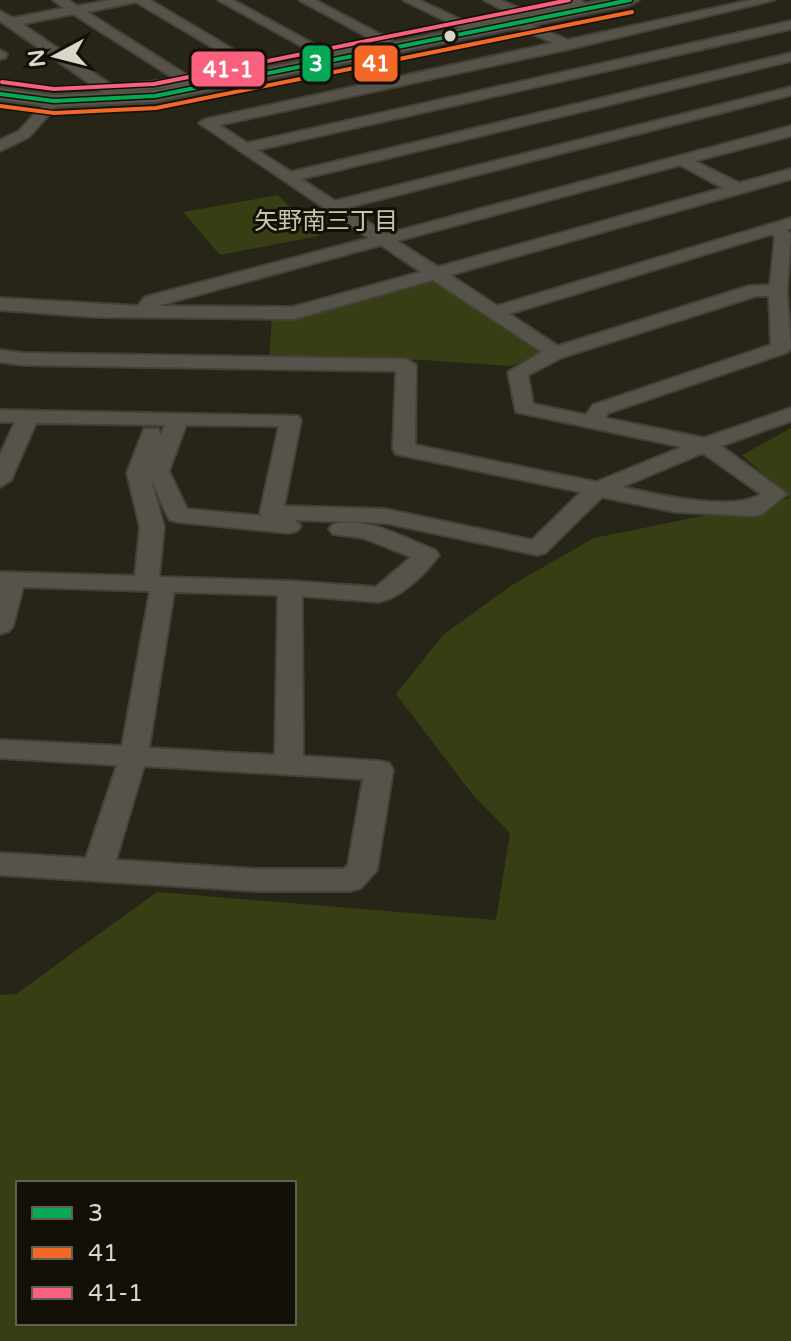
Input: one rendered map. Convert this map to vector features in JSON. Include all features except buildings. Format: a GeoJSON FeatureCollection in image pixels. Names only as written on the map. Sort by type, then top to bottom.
{"type":"FeatureCollection","features":[{"type":"Feature","properties":{"kind":"street"},"geometry":{"type":"LineString","coordinates":[[5,18],[110,91],[189,81],[59,0]]}},
{"type":"Feature","properties":{"kind":"street"},"geometry":{"type":"LineString","coordinates":[[5,18],[131,0]]}},
{"type":"Feature","properties":{"kind":"street"},"geometry":{"type":"LineString","coordinates":[[141,0],[269,75]]}},
{"type":"Feature","properties":{"kind":"street"},"geometry":{"type":"LineString","coordinates":[[224,0],[323,54],[386,41],[305,0]]}},
{"type":"Feature","properties":{"kind":"street"},"geometry":{"type":"LineString","coordinates":[[326,0],[415,44]]}},
{"type":"Feature","properties":{"kind":"street"},"geometry":{"type":"LineString","coordinates":[[409,0],[466,27],[622,1]]}},
{"type":"Feature","properties":{"kind":"street"},"geometry":{"type":"LineString","coordinates":[[490,0],[567,44],[715,111]]}},
{"type":"Feature","properties":{"kind":"street"},"geometry":{"type":"LineString","coordinates":[[0,94],[54,101],[155,96],[415,44],[580,4],[571,0]]}},
{"type":"Feature","properties":{"kind":"street"},"geometry":{"type":"LineString","coordinates":[[556,353],[206,123],[768,0]]}},
{"type":"Feature","properties":{"kind":"street"},"geometry":{"type":"LineString","coordinates":[[244,148],[791,25]]}},
{"type":"Feature","properties":{"kind":"street"},"geometry":{"type":"LineString","coordinates":[[288,177],[791,57]]}},
{"type":"Feature","properties":{"kind":"street"},"geometry":{"type":"LineString","coordinates":[[334,206],[791,91]]}},
{"type":"Feature","properties":{"kind":"street"},"geometry":{"type":"LineString","coordinates":[[0,146],[24,134],[54,101]]}},
{"type":"Feature","properties":{"kind":"street"},"geometry":{"type":"LineString","coordinates":[[137,312],[152,301],[791,131]]}},
{"type":"Feature","properties":{"kind":"street"},"geometry":{"type":"LineString","coordinates":[[681,160],[738,189]]}},
{"type":"Feature","properties":{"kind":"street"},"geometry":{"type":"LineString","coordinates":[[0,304],[137,312],[294,313],[791,174]]}},
{"type":"Feature","properties":{"kind":"street"},"geometry":{"type":"LineString","coordinates":[[496,312],[783,226],[778,291],[786,351],[600,409],[592,422]]}},
{"type":"Feature","properties":{"kind":"street"},"geometry":{"type":"LineString","coordinates":[[0,356],[406,365],[404,449],[675,505],[754,509],[776,494],[705,445],[523,408],[518,372],[556,353],[755,290],[778,291]]}},
{"type":"Feature","properties":{"kind":"street"},"geometry":{"type":"LineString","coordinates":[[0,416],[291,420],[271,513],[385,516],[537,548],[596,490],[791,414]]}},
{"type":"Feature","properties":{"kind":"street"},"geometry":{"type":"LineString","coordinates":[[0,480],[28,416]]}},
{"type":"Feature","properties":{"kind":"street"},"geometry":{"type":"LineString","coordinates":[[0,626],[6,579],[290,588],[379,595],[390,590],[427,555],[367,531],[178,515],[158,471],[178,418]]}},
{"type":"Feature","properties":{"kind":"street"},"geometry":{"type":"LineString","coordinates":[[98,869],[134,754],[154,584],[152,527],[138,473],[151,433]]}},
{"type":"Feature","properties":{"kind":"street"},"geometry":{"type":"LineString","coordinates":[[289,764],[290,588]]}},
{"type":"Feature","properties":{"kind":"street"},"geometry":{"type":"LineString","coordinates":[[0,749],[134,754],[379,770],[362,870],[350,880],[257,880],[0,864]]}},
{"type":"Feature","properties":{"kind":"green space"},"geometry":{"type":"Polygon","coordinates":[[[278,195],[319,236],[220,255],[183,212],[278,195]]]}},
{"type":"Feature","properties":{"kind":"green space"},"geometry":{"type":"Polygon","coordinates":[[[428,282],[440,283],[539,350],[537,357],[510,366],[423,360],[269,357],[272,317],[299,317],[428,282]]]}},
{"type":"Feature","properties":{"kind":"green space"},"geometry":{"type":"Polygon","coordinates":[[[791,428],[791,1341],[0,1341],[0,995],[16,994],[157,892],[496,920],[510,833],[473,795],[396,694],[443,635],[512,585],[594,538],[790,498],[742,455],[791,428]]]}},
{"type":"Feature","properties":{"kind":"transit line","name":"41-1"},"geometry":{"type":"LineString","coordinates":[[2,82],[54,89],[154,84],[569,0]]}},
{"type":"Feature","properties":{"kind":"transit line","name":"3"},"geometry":{"type":"LineString","coordinates":[[0,94],[54,101],[155,96],[630,0]]}},
{"type":"Feature","properties":{"kind":"transit line","name":"41"},"geometry":{"type":"LineString","coordinates":[[0,106],[54,113],[156,108],[632,12]]}},
{"type":"Feature","properties":{"kind":"district","name":"矢野南三丁目"},"geometry":{"type":"Point","coordinates":[326,221]}}]}
